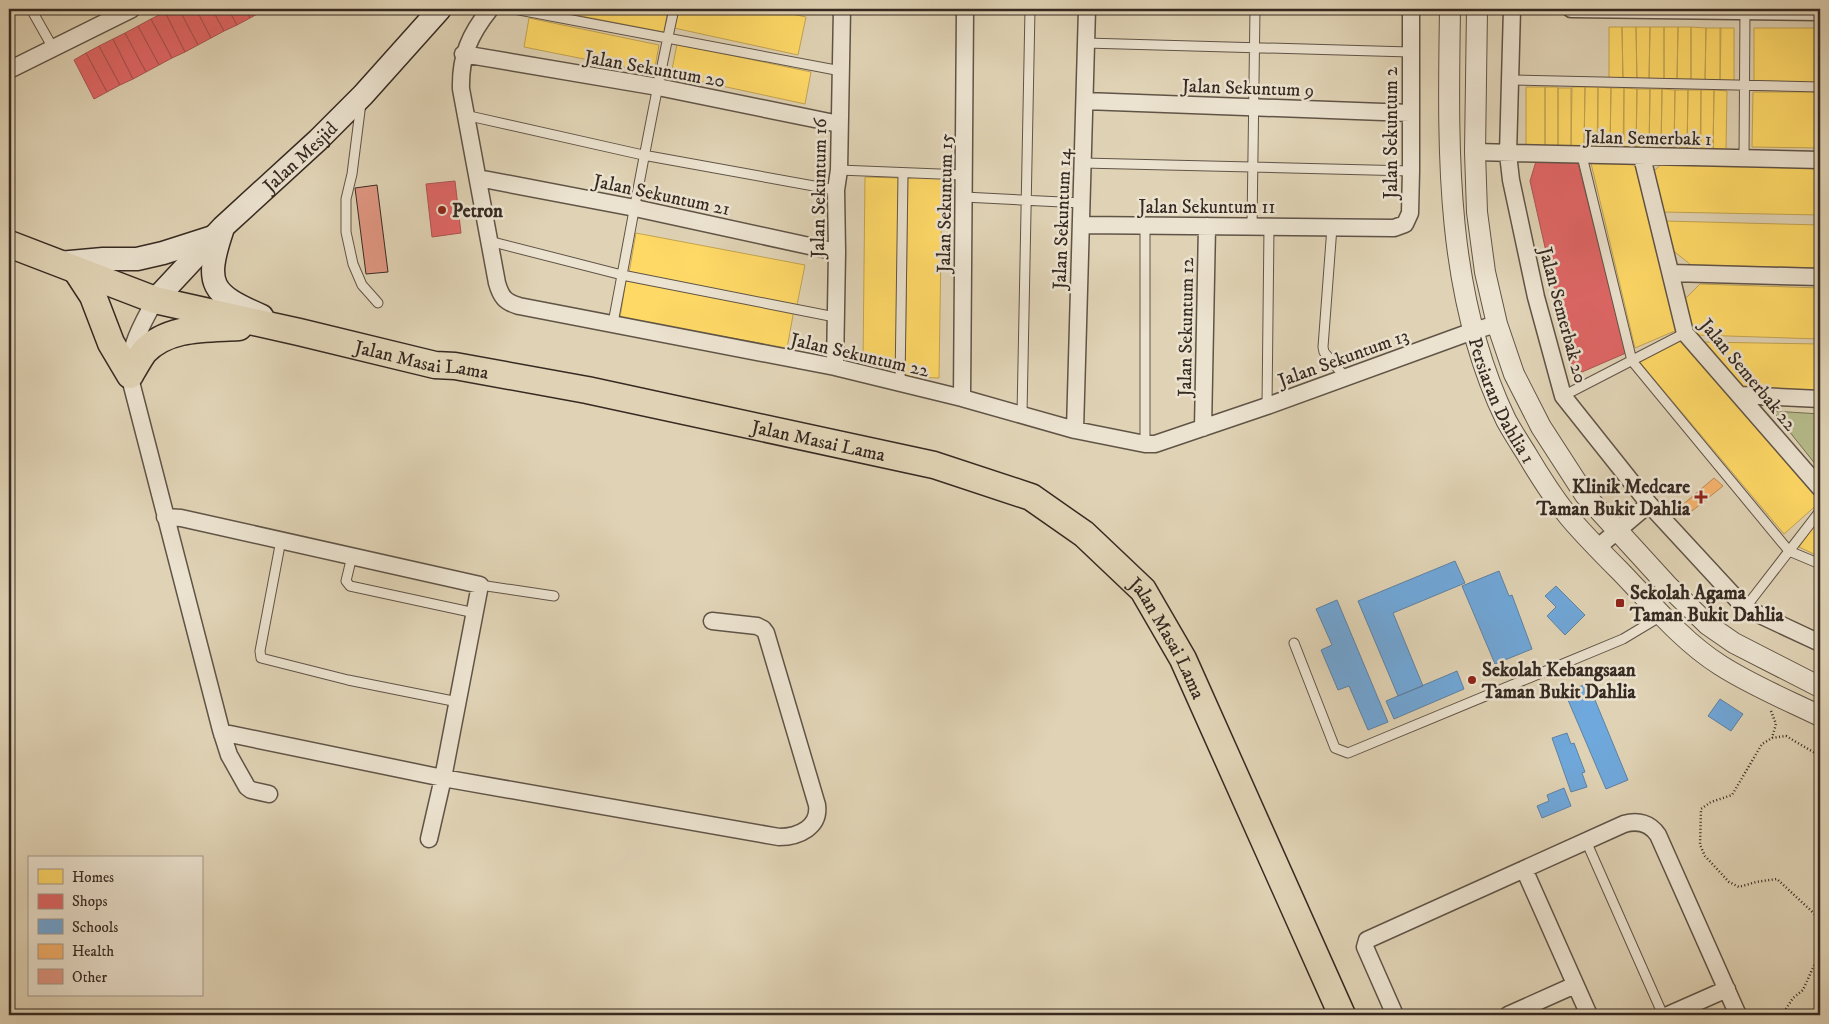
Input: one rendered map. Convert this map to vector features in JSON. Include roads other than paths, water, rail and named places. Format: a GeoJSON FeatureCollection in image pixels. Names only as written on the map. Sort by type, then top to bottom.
{"type":"FeatureCollection","features":[{"type":"Feature","properties":{"kind":"main road","name":"Jalan Mesjid"},"geometry":{"type":"LineString","coordinates":[[155,300],[218,232],[318,140],[362,95],[440,9]]}},
{"type":"Feature","properties":{"kind":"main road"},"geometry":{"type":"LineString","coordinates":[[218,232],[163,254],[137,259],[103,259],[68,266],[93,296],[111,343],[130,375],[145,352],[177,333],[188,330],[270,325]]}},
{"type":"Feature","properties":{"kind":"main road"},"geometry":{"type":"LineString","coordinates":[[218,232],[213,274],[222,295],[235,304],[299,332]]}},
{"type":"Feature","properties":{"kind":"main road","name":"Jalan Masai Lama"},"geometry":{"type":"LineString","coordinates":[[9,244],[155,300],[270,325],[435,365],[455,366],[587,390],[934,465],[1031,497],[1084,534],[1143,590],[1183,659],[1342,1015]]}},
{"type":"Feature","properties":{"kind":"street"},"geometry":{"type":"LineString","coordinates":[[9,70],[132,9]]}},
{"type":"Feature","properties":{"kind":"street"},"geometry":{"type":"LineString","coordinates":[[489,241],[465,115],[461,89],[461,73],[464,54],[472,36],[490,9]]}},
{"type":"Feature","properties":{"kind":"street","name":"Jalan Sekuntum 16"},"geometry":{"type":"LineString","coordinates":[[834,367],[837,252],[836,190],[839,170],[842,9]]}},
{"type":"Feature","properties":{"kind":"street","name":"Jalan Sekuntum 15"},"geometry":{"type":"LineString","coordinates":[[962,398],[966,9]]}},
{"type":"Feature","properties":{"kind":"street","name":"Jalan Sekuntum 14"},"geometry":{"type":"LineString","coordinates":[[1075,430],[1087,9]]}},
{"type":"Feature","properties":{"kind":"street","name":"Jalan Sekuntum 2"},"geometry":{"type":"LineString","coordinates":[[1374,227],[1400,227],[1408,219],[1411,171],[1411,9]]}},
{"type":"Feature","properties":{"kind":"street","name":"Persiaran Dahlia 1"},"geometry":{"type":"LineString","coordinates":[[1450,9],[1449,132],[1454,220],[1463,285],[1473,331],[1506,420],[1543,481],[1569,517],[1689,641],[1720,665],[1820,716]]}},
{"type":"Feature","properties":{"kind":"street","name":"Persiaran Dahlia 1"},"geometry":{"type":"LineString","coordinates":[[1477,9],[1475,152],[1477,212],[1485,272],[1497,324],[1514,374],[1541,427],[1585,495],[1669,587],[1708,625],[1734,643],[1820,687]]}},
{"type":"Feature","properties":{"kind":"street","name":"Jalan Semerbak 20"},"geometry":{"type":"LineString","coordinates":[[1512,9],[1508,154],[1511,180],[1536,297],[1563,396],[1649,504],[1745,608],[1820,643]]}},
{"type":"Feature","properties":{"kind":"street"},"geometry":{"type":"LineString","coordinates":[[1571,9],[1820,12]]}},
{"type":"Feature","properties":{"kind":"street","name":"Jalan Sekuntum 20"},"geometry":{"type":"LineString","coordinates":[[464,54],[658,87],[840,124]]}},
{"type":"Feature","properties":{"kind":"street","name":"Jalan Sekuntum 9"},"geometry":{"type":"LineString","coordinates":[[1085,101],[1410,113]]}},
{"type":"Feature","properties":{"kind":"street","name":"Jalan Semerbak 1"},"geometry":{"type":"LineString","coordinates":[[1475,152],[1582,156],[1820,160]]}},
{"type":"Feature","properties":{"kind":"street","name":"Jalan Semerbak 22"},"geometry":{"type":"LineString","coordinates":[[1642,157],[1685,333],[1820,488]]}},
{"type":"Feature","properties":{"kind":"street","name":"Jalan Sekuntum 21"},"geometry":{"type":"LineString","coordinates":[[478,178],[635,208],[837,252]]}},
{"type":"Feature","properties":{"kind":"street","name":"Jalan Sekuntum 11"},"geometry":{"type":"LineString","coordinates":[[1081,225],[1374,227]]}},
{"type":"Feature","properties":{"kind":"street","name":"Jalan Sekuntum 12"},"geometry":{"type":"LineString","coordinates":[[1204,428],[1207,226]]}},
{"type":"Feature","properties":{"kind":"street","name":"Jalan Sekuntum 22"},"geometry":{"type":"LineString","coordinates":[[489,241],[500,293],[505,301],[520,306],[834,367],[962,398],[1075,430],[1145,444],[1156,444],[1204,428]]}},
{"type":"Feature","properties":{"kind":"street"},"geometry":{"type":"LineString","coordinates":[[1671,273],[1820,277]]}},
{"type":"Feature","properties":{"kind":"street"},"geometry":{"type":"LineString","coordinates":[[155,300],[130,353],[130,375],[222,734],[236,770],[247,787],[251,790],[269,794]]}},
{"type":"Feature","properties":{"kind":"street","name":"Jalan Sekuntum 13"},"geometry":{"type":"LineString","coordinates":[[1204,428],[1497,324]]}},
{"type":"Feature","properties":{"kind":"street"},"geometry":{"type":"LineString","coordinates":[[1739,396],[1820,400]]}},
{"type":"Feature","properties":{"kind":"street"},"geometry":{"type":"LineString","coordinates":[[1597,548],[1649,504]]}},
{"type":"Feature","properties":{"kind":"street"},"geometry":{"type":"LineString","coordinates":[[165,517],[181,518],[480,585],[443,778],[429,839]]}},
{"type":"Feature","properties":{"kind":"street"},"geometry":{"type":"LineString","coordinates":[[222,734],[230,734],[443,778],[779,837],[789,837],[804,831],[814,823],[818,812],[766,633],[757,626],[712,621]]}},
{"type":"Feature","properties":{"kind":"street"},"geometry":{"type":"LineString","coordinates":[[1395,1015],[1365,948],[1367,940],[1630,822],[1646,824],[1658,835],[1738,1015]]}},
{"type":"Feature","properties":{"kind":"street"},"geometry":{"type":"LineString","coordinates":[[1524,869],[1589,1015]]}},
{"type":"Feature","properties":{"kind":"street"},"geometry":{"type":"LineString","coordinates":[[1508,1015],[1575,985]]}},
{"type":"Feature","properties":{"kind":"street"},"geometry":{"type":"LineString","coordinates":[[1668,1015],[1727,989]]}},
{"type":"Feature","properties":{"kind":"lane"},"geometry":{"type":"LineString","coordinates":[[31,9],[53,48]]}},
{"type":"Feature","properties":{"kind":"lane"},"geometry":{"type":"LineString","coordinates":[[514,9],[841,71]]}},
{"type":"Feature","properties":{"kind":"lane"},"geometry":{"type":"LineString","coordinates":[[613,323],[643,155],[674,9]]}},
{"type":"Feature","properties":{"kind":"lane"},"geometry":{"type":"LineString","coordinates":[[1022,414],[1030,9]]}},
{"type":"Feature","properties":{"kind":"lane"},"geometry":{"type":"LineString","coordinates":[[1252,226],[1255,9]]}},
{"type":"Feature","properties":{"kind":"lane"},"geometry":{"type":"LineString","coordinates":[[1744,158],[1745,10]]}},
{"type":"Feature","properties":{"kind":"lane"},"geometry":{"type":"LineString","coordinates":[[1086,43],[1410,52]]}},
{"type":"Feature","properties":{"kind":"lane"},"geometry":{"type":"LineString","coordinates":[[1510,80],[1820,86]]}},
{"type":"Feature","properties":{"kind":"lane"},"geometry":{"type":"LineString","coordinates":[[362,95],[352,174],[346,200],[346,232],[353,264],[362,285],[378,303]]}},
{"type":"Feature","properties":{"kind":"lane"},"geometry":{"type":"LineString","coordinates":[[465,115],[643,155],[836,190]]}},
{"type":"Feature","properties":{"kind":"lane"},"geometry":{"type":"LineString","coordinates":[[1582,156],[1632,361],[1790,550],[1820,564]]}},
{"type":"Feature","properties":{"kind":"lane"},"geometry":{"type":"LineString","coordinates":[[1083,163],[1411,171]]}},
{"type":"Feature","properties":{"kind":"lane"},"geometry":{"type":"LineString","coordinates":[[839,170],[964,175]]}},
{"type":"Feature","properties":{"kind":"lane"},"geometry":{"type":"LineString","coordinates":[[900,383],[903,173]]}},
{"type":"Feature","properties":{"kind":"lane"},"geometry":{"type":"LineString","coordinates":[[964,197],[1082,203]]}},
{"type":"Feature","properties":{"kind":"lane"},"geometry":{"type":"LineString","coordinates":[[1145,226],[1145,444]]}},
{"type":"Feature","properties":{"kind":"lane"},"geometry":{"type":"LineString","coordinates":[[1267,406],[1269,226]]}},
{"type":"Feature","properties":{"kind":"lane"},"geometry":{"type":"LineString","coordinates":[[1332,227],[1323,347],[1324,352],[1345,377]]}},
{"type":"Feature","properties":{"kind":"lane"},"geometry":{"type":"LineString","coordinates":[[489,241],[622,274],[835,317]]}},
{"type":"Feature","properties":{"kind":"lane"},"geometry":{"type":"LineString","coordinates":[[1563,396],[1685,333]]}},
{"type":"Feature","properties":{"kind":"lane"},"geometry":{"type":"LineString","coordinates":[[1745,608],[1820,510]]}},
{"type":"Feature","properties":{"kind":"lane"},"geometry":{"type":"LineString","coordinates":[[281,540],[260,651],[261,658],[348,680],[458,702]]}},
{"type":"Feature","properties":{"kind":"lane"},"geometry":{"type":"LineString","coordinates":[[352,556],[346,581],[350,586],[475,613]]}},
{"type":"Feature","properties":{"kind":"lane"},"geometry":{"type":"LineString","coordinates":[[480,585],[554,596]]}},
{"type":"Feature","properties":{"kind":"lane"},"geometry":{"type":"LineString","coordinates":[[1294,643],[1335,748],[1348,753],[1623,639],[1663,615]]}},
{"type":"Feature","properties":{"kind":"lane"},"geometry":{"type":"LineString","coordinates":[[1586,841],[1663,1015]]}},
{"type":"Feature","properties":{"kind":"place","name":"Petron"},"geometry":{"type":"Point","coordinates":[442,210]}},
{"type":"Feature","properties":{"kind":"place","name":"Klinik Medcare Taman Bukit Dahlia"},"geometry":{"type":"Point","coordinates":[1701,497]}},
{"type":"Feature","properties":{"kind":"place","name":"Sekolah Agama Taman Bukit Dahlia"},"geometry":{"type":"Point","coordinates":[1620,603]}},
{"type":"Feature","properties":{"kind":"place","name":"Sekolah Kebangsaan Taman Bukit Dahlia"},"geometry":{"type":"Point","coordinates":[1472,680]}}]}
